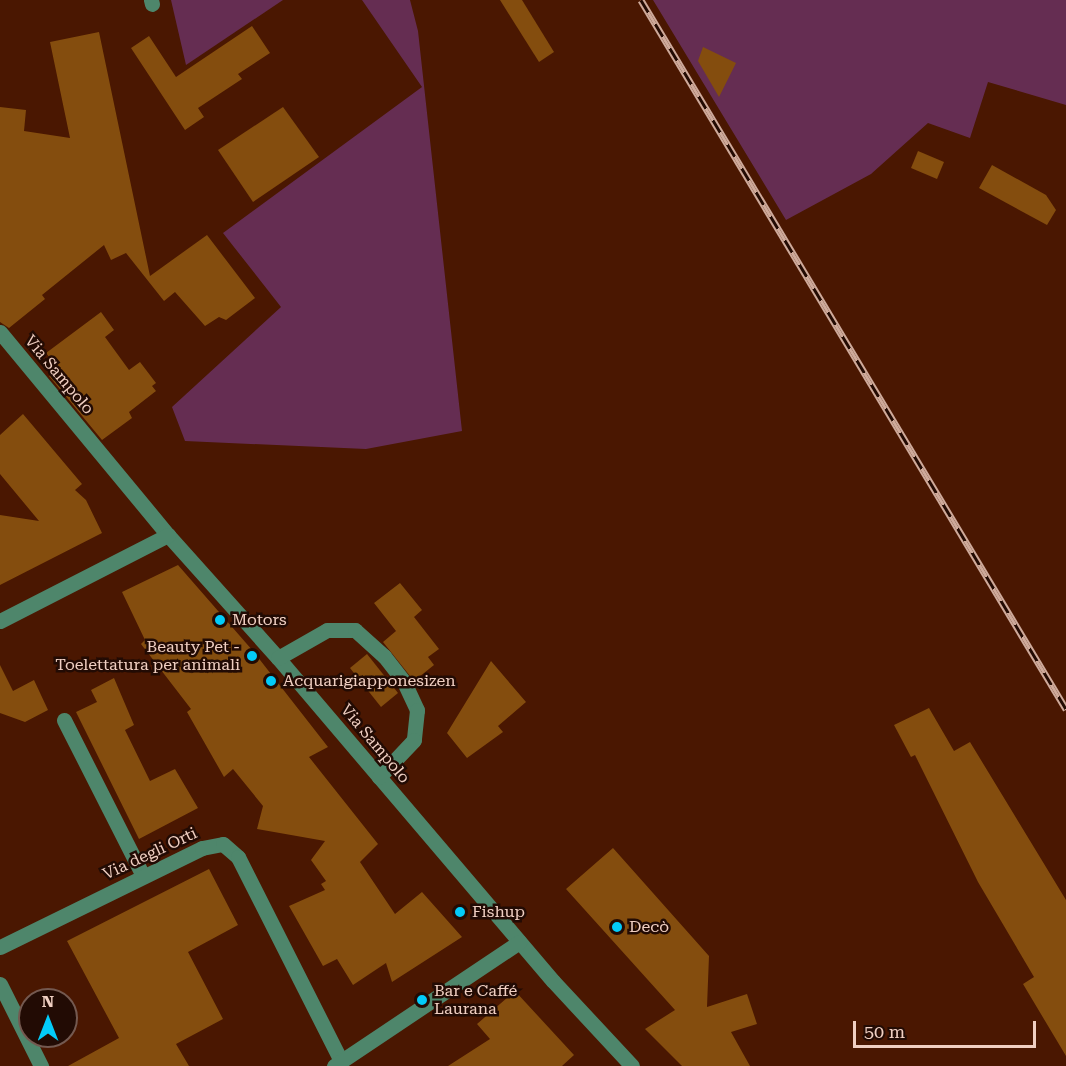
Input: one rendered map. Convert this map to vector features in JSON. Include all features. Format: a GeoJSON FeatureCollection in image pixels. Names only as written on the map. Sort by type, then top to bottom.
{"type":"FeatureCollection","features":[{"type":"Feature","properties":{"kind":"street","name":"Via Sampolo"},"geometry":{"type":"LineString","coordinates":[[0,332],[168,535],[278,658],[519,942],[632,1066]]}},
{"type":"Feature","properties":{"kind":"street"},"geometry":{"type":"LineString","coordinates":[[0,621],[168,535]]}},
{"type":"Feature","properties":{"kind":"street"},"geometry":{"type":"LineString","coordinates":[[278,658],[327,630],[355,630],[384,656],[404,682],[417,710],[414,740],[379,777]]}},
{"type":"Feature","properties":{"kind":"street"},"geometry":{"type":"LineString","coordinates":[[64,720],[143,876]]}},
{"type":"Feature","properties":{"kind":"street","name":"Via degli Orti"},"geometry":{"type":"LineString","coordinates":[[0,947],[202,848],[223,844],[238,857],[337,1064]]}},
{"type":"Feature","properties":{"kind":"street"},"geometry":{"type":"LineString","coordinates":[[337,1064],[519,942]]}},
{"type":"Feature","properties":{"kind":"street"},"geometry":{"type":"LineString","coordinates":[[0,984],[40,1066]]}},
{"type":"Feature","properties":{"kind":"shaded area"},"geometry":{"type":"Polygon","coordinates":[[[171,0],[283,0],[186,65],[171,0]]]}},
{"type":"Feature","properties":{"kind":"shaded area"},"geometry":{"type":"Polygon","coordinates":[[[362,0],[410,0],[418,31],[462,431],[366,449],[185,441],[172,407],[281,307],[223,233],[422,87],[362,0]]]}},
{"type":"Feature","properties":{"kind":"shaded area"},"geometry":{"type":"Polygon","coordinates":[[[653,0],[1066,0],[1066,105],[988,82],[970,138],[928,123],[871,174],[786,220],[653,0]]]}},
{"type":"Feature","properties":{"kind":"building"},"geometry":{"type":"Polygon","coordinates":[[[500,0],[522,0],[554,52],[539,62],[500,0]]]}},
{"type":"Feature","properties":{"kind":"building"},"geometry":{"type":"Polygon","coordinates":[[[252,26],[270,53],[238,74],[242,79],[198,108],[204,117],[185,130],[131,48],[149,36],[176,77],[252,26]]]}},
{"type":"Feature","properties":{"kind":"building"},"geometry":{"type":"Polygon","coordinates":[[[99,32],[150,276],[207,235],[255,298],[226,320],[219,317],[205,326],[175,292],[164,301],[126,253],[111,260],[104,245],[42,295],[45,299],[9,328],[0,322],[0,107],[26,110],[24,131],[70,138],[50,42],[99,32]]]}},
{"type":"Feature","properties":{"kind":"building"},"geometry":{"type":"Polygon","coordinates":[[[703,47],[736,63],[719,97],[698,61],[703,47]]]}},
{"type":"Feature","properties":{"kind":"building"},"geometry":{"type":"Polygon","coordinates":[[[283,107],[319,157],[253,202],[218,150],[283,107]]]}},
{"type":"Feature","properties":{"kind":"building"},"geometry":{"type":"Polygon","coordinates":[[[918,151],[944,162],[937,179],[911,168],[918,151]]]}},
{"type":"Feature","properties":{"kind":"building"},"geometry":{"type":"Polygon","coordinates":[[[992,165],[1046,195],[1056,210],[1047,225],[979,188],[992,165]]]}},
{"type":"Feature","properties":{"kind":"building"},"geometry":{"type":"Polygon","coordinates":[[[101,312],[114,330],[105,337],[129,370],[140,362],[156,383],[152,386],[156,391],[129,412],[132,418],[102,440],[49,376],[59,369],[46,353],[101,312]]]}},
{"type":"Feature","properties":{"kind":"building"},"geometry":{"type":"Polygon","coordinates":[[[23,414],[82,484],[75,490],[86,500],[102,533],[0,585],[0,515],[39,521],[0,474],[0,435],[23,414]]]}},
{"type":"Feature","properties":{"kind":"building"},"geometry":{"type":"Polygon","coordinates":[[[178,565],[253,651],[328,747],[309,757],[378,844],[360,862],[395,914],[422,892],[462,937],[392,982],[386,963],[353,985],[337,959],[323,966],[289,906],[325,890],[321,884],[326,881],[311,860],[325,841],[257,829],[263,806],[233,769],[224,777],[187,712],[191,709],[141,644],[145,640],[122,592],[178,565]]]}},
{"type":"Feature","properties":{"kind":"building"},"geometry":{"type":"Polygon","coordinates":[[[400,583],[422,610],[414,617],[439,649],[428,657],[434,665],[414,681],[383,642],[396,631],[374,603],[400,583]]]}},
{"type":"Feature","properties":{"kind":"building"},"geometry":{"type":"Polygon","coordinates":[[[367,654],[398,693],[381,707],[350,668],[367,654]]]}},
{"type":"Feature","properties":{"kind":"building"},"geometry":{"type":"Polygon","coordinates":[[[491,661],[526,702],[498,726],[503,732],[467,758],[447,733],[491,661]]]}},
{"type":"Feature","properties":{"kind":"building"},"geometry":{"type":"Polygon","coordinates":[[[0,665],[13,691],[34,680],[48,710],[25,722],[0,713],[0,665]]]}},
{"type":"Feature","properties":{"kind":"building"},"geometry":{"type":"Polygon","coordinates":[[[114,678],[134,725],[125,730],[150,781],[175,769],[198,808],[139,839],[76,712],[97,702],[91,690],[114,678]]]}},
{"type":"Feature","properties":{"kind":"building"},"geometry":{"type":"Polygon","coordinates":[[[929,708],[954,751],[970,742],[1066,900],[1066,1056],[1023,984],[1034,977],[978,882],[915,755],[911,757],[894,725],[929,708]]]}},
{"type":"Feature","properties":{"kind":"building"},"geometry":{"type":"Polygon","coordinates":[[[613,848],[709,956],[707,1007],[747,994],[757,1024],[731,1032],[750,1066],[682,1066],[645,1029],[675,1010],[566,889],[613,848]]]}},
{"type":"Feature","properties":{"kind":"building"},"geometry":{"type":"Polygon","coordinates":[[[209,869],[238,925],[188,952],[223,1019],[176,1044],[189,1066],[68,1066],[119,1038],[67,941],[209,869]]]}},
{"type":"Feature","properties":{"kind":"building"},"geometry":{"type":"Polygon","coordinates":[[[515,991],[574,1055],[562,1066],[448,1066],[490,1039],[477,1024],[515,991]]]}},
{"type":"Feature","properties":{"kind":"railway"},"geometry":{"type":"LineString","coordinates":[[641,0],[1066,709]]}},
{"type":"Feature","properties":{"kind":"place","name":"Motors"},"geometry":{"type":"Point","coordinates":[220,620]}},
{"type":"Feature","properties":{"kind":"place","name":"Beauty Pet - Toelettatura per animali"},"geometry":{"type":"Point","coordinates":[252,656]}},
{"type":"Feature","properties":{"kind":"place","name":"Acquarigiapponesizen"},"geometry":{"type":"Point","coordinates":[271,681]}},
{"type":"Feature","properties":{"kind":"place","name":"Fishup"},"geometry":{"type":"Point","coordinates":[460,912]}},
{"type":"Feature","properties":{"kind":"place","name":"Decò"},"geometry":{"type":"Point","coordinates":[617,927]}},
{"type":"Feature","properties":{"kind":"place","name":"Bar e Caffé Laurana"},"geometry":{"type":"Point","coordinates":[422,1000]}}]}
